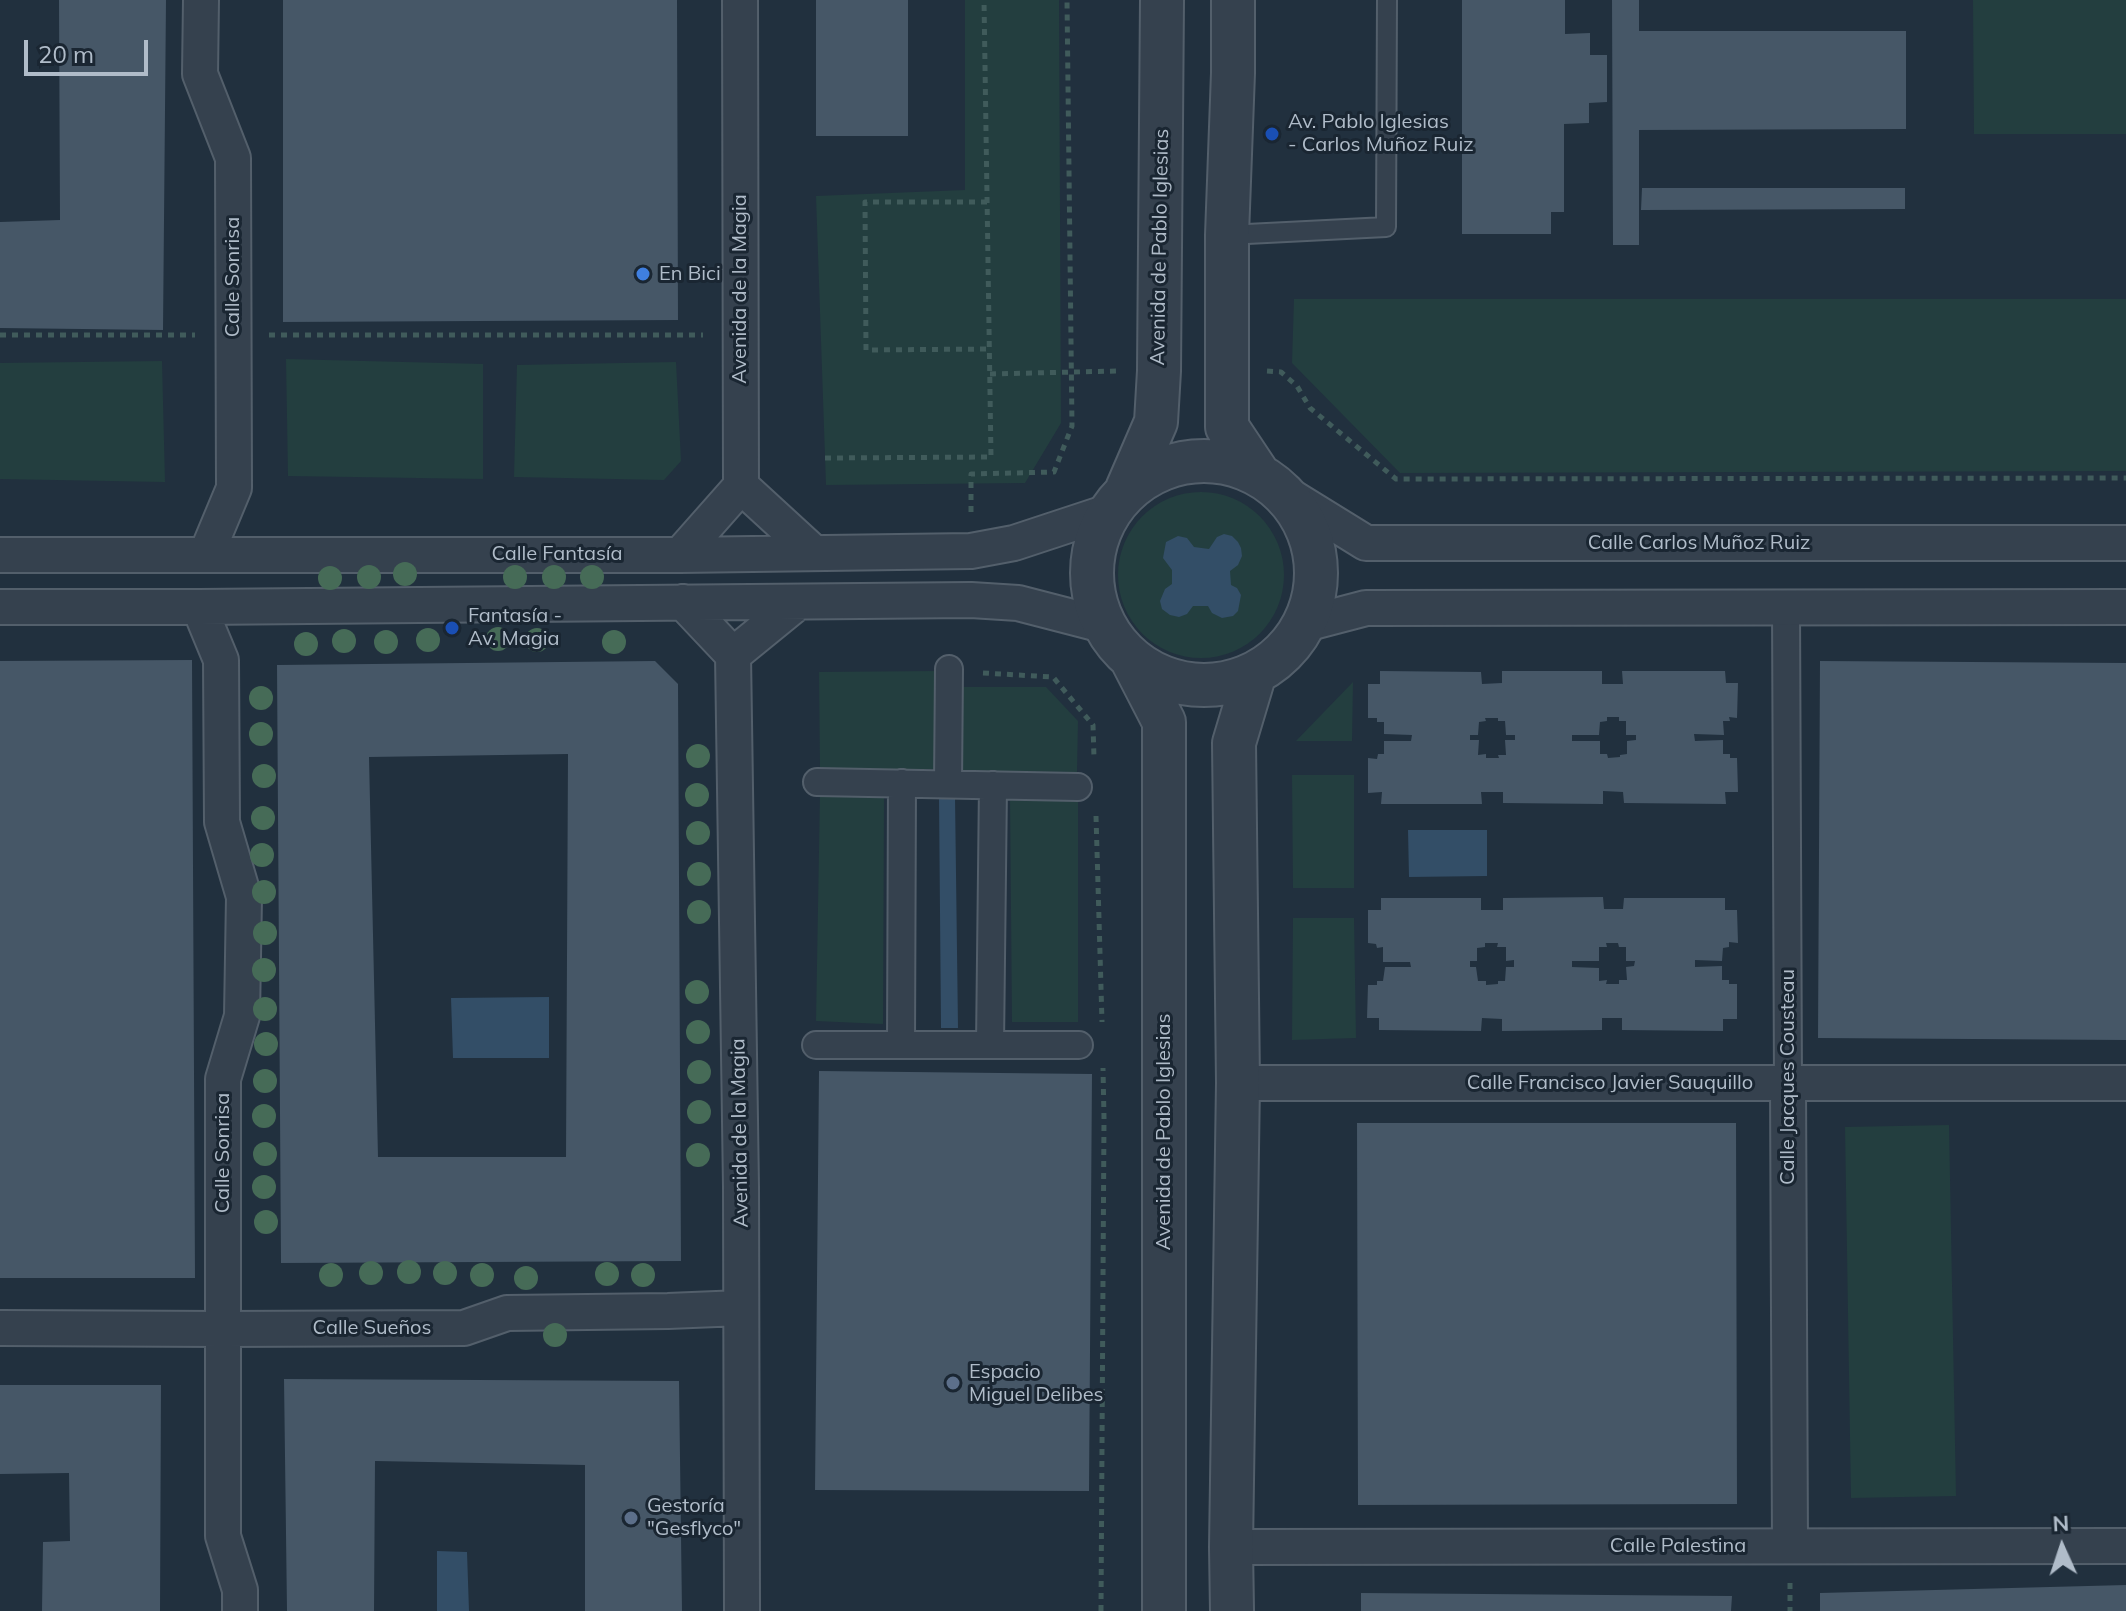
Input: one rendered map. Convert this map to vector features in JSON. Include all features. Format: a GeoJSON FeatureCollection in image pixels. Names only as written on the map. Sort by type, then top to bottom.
{"type":"FeatureCollection","features":[{"type":"Feature","properties":{"kind":"street","name":"Calle Sonrisa"},"geometry":{"type":"LineString","coordinates":[[201,0],[200,74],[233,158],[234,488],[206,555]]}},
{"type":"Feature","properties":{"kind":"street","name":"Avenida de la Magia"},"geometry":{"type":"LineString","coordinates":[[740,0],[741,486]]}},
{"type":"Feature","properties":{"kind":"street","name":"Avenida de Pablo Iglesias"},"geometry":{"type":"LineString","coordinates":[[1117,500],[1156,422],[1162,0]]}},
{"type":"Feature","properties":{"kind":"street"},"geometry":{"type":"LineString","coordinates":[[1233,0],[1227,235],[1227,427],[1305,522],[1316,556],[1316,590],[1305,624],[1284,652],[1255,673],[1213,686],[1184,683],[1170,681],[1132,660],[1103,625],[1091,588],[1092,548],[1117,500],[1166,465],[1197,461],[1212,460],[1271,483]]}},
{"type":"Feature","properties":{"kind":"street","name":"Calle Carlos Muñoz Ruiz"},"geometry":{"type":"LineString","coordinates":[[1271,483],[1366,543],[2126,543]]}},
{"type":"Feature","properties":{"kind":"street"},"geometry":{"type":"LineString","coordinates":[[680,555],[741,486],[814,553]]}},
{"type":"Feature","properties":{"kind":"street","name":"Calle Fantasía"},"geometry":{"type":"LineString","coordinates":[[0,555],[680,555],[971,551],[1014,543],[1117,500]]}},
{"type":"Feature","properties":{"kind":"street"},"geometry":{"type":"LineString","coordinates":[[0,607],[971,600],[1018,603],[1103,625]]}},
{"type":"Feature","properties":{"kind":"street"},"geometry":{"type":"LineString","coordinates":[[683,602],[733,655],[798,602]]}},
{"type":"Feature","properties":{"kind":"street","name":"Calle Sonrisa"},"geometry":{"type":"LineString","coordinates":[[199,607],[221,660],[222,822],[244,897],[242,1016],[223,1079],[223,1536],[240,1590],[240,1611]]}},
{"type":"Feature","properties":{"kind":"street"},"geometry":{"type":"LineString","coordinates":[[1305,624],[1366,608],[2126,607]]}},
{"type":"Feature","properties":{"kind":"street","name":"Calle Jacques Cousteau"},"geometry":{"type":"LineString","coordinates":[[1786,608],[1790,1546]]}},
{"type":"Feature","properties":{"kind":"street","name":"Avenida de la Magia"},"geometry":{"type":"LineString","coordinates":[[733,655],[741,1187],[742,1611]]}},
{"type":"Feature","properties":{"kind":"street","name":"Avenida de Pablo Iglesias"},"geometry":{"type":"LineString","coordinates":[[1132,660],[1164,722],[1164,1611]]}},
{"type":"Feature","properties":{"kind":"street"},"geometry":{"type":"LineString","coordinates":[[948,784],[949,669]]}},
{"type":"Feature","properties":{"kind":"street"},"geometry":{"type":"LineString","coordinates":[[1232,1611],[1238,1083],[1234,743],[1255,673]]}},
{"type":"Feature","properties":{"kind":"street"},"geometry":{"type":"LineString","coordinates":[[817,782],[1078,787]]}},
{"type":"Feature","properties":{"kind":"street"},"geometry":{"type":"LineString","coordinates":[[901,1045],[902,783]]}},
{"type":"Feature","properties":{"kind":"street"},"geometry":{"type":"LineString","coordinates":[[990,1045],[993,785]]}},
{"type":"Feature","properties":{"kind":"street"},"geometry":{"type":"LineString","coordinates":[[816,1045],[1079,1045]]}},
{"type":"Feature","properties":{"kind":"street","name":"Calle Francisco Javier Sauquillo"},"geometry":{"type":"LineString","coordinates":[[1238,1083],[2126,1083]]}},
{"type":"Feature","properties":{"kind":"street","name":"Calle Sueños"},"geometry":{"type":"LineString","coordinates":[[0,1328],[464,1328],[507,1313],[741,1308]]}},
{"type":"Feature","properties":{"kind":"street","name":"Calle Palestina"},"geometry":{"type":"LineString","coordinates":[[1231,1547],[2126,1546]]}},
{"type":"Feature","properties":{"kind":"lane"},"geometry":{"type":"LineString","coordinates":[[1227,235],[1386,227],[1387,0]]}},
{"type":"Feature","properties":{"kind":"path"},"geometry":{"type":"LineString","coordinates":[[825,458],[991,457],[984,0]]}},
{"type":"Feature","properties":{"kind":"path"},"geometry":{"type":"LineString","coordinates":[[987,202],[865,202],[866,350],[990,349]]}},
{"type":"Feature","properties":{"kind":"path"},"geometry":{"type":"LineString","coordinates":[[0,335],[739,334]]}},
{"type":"Feature","properties":{"kind":"path"},"geometry":{"type":"LineString","coordinates":[[1227,368],[1281,372],[1297,386],[1310,408],[1396,479],[2126,478]]}},
{"type":"Feature","properties":{"kind":"path"},"geometry":{"type":"LineString","coordinates":[[990,374],[1159,371]]}},
{"type":"Feature","properties":{"kind":"green space"},"geometry":{"type":"Polygon","coordinates":[[[965,0],[1059,0],[1061,423],[1025,483],[826,485],[816,196],[965,190],[965,0]]]}},
{"type":"Feature","properties":{"kind":"green space"},"geometry":{"type":"Polygon","coordinates":[[[1973,0],[2126,0],[2126,134],[1974,134],[1973,0]]]}},
{"type":"Feature","properties":{"kind":"green space"},"geometry":{"type":"Polygon","coordinates":[[[1294,299],[2126,299],[2126,471],[1400,473],[1292,363],[1294,299]]]}},
{"type":"Feature","properties":{"kind":"green space"},"geometry":{"type":"Polygon","coordinates":[[[286,359],[483,364],[483,479],[288,476],[286,359]]]}},
{"type":"Feature","properties":{"kind":"green space"},"geometry":{"type":"Polygon","coordinates":[[[162,361],[165,482],[0,479],[0,363],[162,361]]]}},
{"type":"Feature","properties":{"kind":"green space"},"geometry":{"type":"Polygon","coordinates":[[[676,362],[681,461],[664,480],[514,477],[517,365],[676,362]]]}},
{"type":"Feature","properties":{"kind":"green space"},"geometry":{"type":"Polygon","coordinates":[[[1201,492],[1233,498],[1260,516],[1278,543],[1284,575],[1278,607],[1260,634],[1233,652],[1201,658],[1169,652],[1142,634],[1124,607],[1118,575],[1124,543],[1142,516],[1169,498],[1201,492]]]}},
{"type":"Feature","properties":{"kind":"green space"},"geometry":{"type":"Polygon","coordinates":[[[936,671],[937,769],[820,770],[819,672],[936,671]]]}},
{"type":"Feature","properties":{"kind":"green space"},"geometry":{"type":"Polygon","coordinates":[[[1353,682],[1352,741],[1296,741],[1353,682]]]}},
{"type":"Feature","properties":{"kind":"green space"},"geometry":{"type":"Polygon","coordinates":[[[963,687],[1046,687],[1078,721],[1077,772],[962,771],[963,687]]]}},
{"type":"Feature","properties":{"kind":"green space"},"geometry":{"type":"Polygon","coordinates":[[[1292,775],[1354,775],[1354,888],[1293,888],[1292,775]]]}},
{"type":"Feature","properties":{"kind":"green space"},"geometry":{"type":"Polygon","coordinates":[[[820,793],[884,797],[883,1024],[816,1021],[820,793]]]}},
{"type":"Feature","properties":{"kind":"green space"},"geometry":{"type":"Polygon","coordinates":[[[1010,796],[1078,797],[1078,1022],[1012,1022],[1010,796]]]}},
{"type":"Feature","properties":{"kind":"green space"},"geometry":{"type":"Polygon","coordinates":[[[1293,918],[1354,918],[1356,1038],[1292,1040],[1293,918]]]}},
{"type":"Feature","properties":{"kind":"green space"},"geometry":{"type":"Polygon","coordinates":[[[1949,1125],[1956,1496],[1851,1498],[1845,1127],[1949,1125]]]}},
{"type":"Feature","properties":{"kind":"water"},"geometry":{"type":"Polygon","coordinates":[[[1224,534],[1232,536],[1241,548],[1238,565],[1230,571],[1231,585],[1241,595],[1238,611],[1233,616],[1222,618],[1212,613],[1208,606],[1193,606],[1187,614],[1179,617],[1170,615],[1162,609],[1160,601],[1165,589],[1172,584],[1172,570],[1163,558],[1166,542],[1178,536],[1187,538],[1194,547],[1209,549],[1217,537],[1224,534]]]}},
{"type":"Feature","properties":{"kind":"water"},"geometry":{"type":"Polygon","coordinates":[[[955,796],[958,1028],[941,1028],[939,797],[955,796]]]}},
{"type":"Feature","properties":{"kind":"water"},"geometry":{"type":"Polygon","coordinates":[[[1408,830],[1487,830],[1487,876],[1409,877],[1408,830]]]}},
{"type":"Feature","properties":{"kind":"water"},"geometry":{"type":"Polygon","coordinates":[[[549,997],[549,1058],[453,1058],[451,998],[549,997]]]}},
{"type":"Feature","properties":{"kind":"water"},"geometry":{"type":"Polygon","coordinates":[[[437,1551],[467,1552],[469,1611],[437,1611],[437,1551]]]}},
{"type":"Feature","properties":{"kind":"building"},"geometry":{"type":"Polygon","coordinates":[[[59,0],[166,0],[163,330],[0,328],[0,222],[60,220],[59,0]]]}},
{"type":"Feature","properties":{"kind":"building"},"geometry":{"type":"Polygon","coordinates":[[[283,0],[677,0],[678,320],[283,322],[283,0]]]}},
{"type":"Feature","properties":{"kind":"building"},"geometry":{"type":"Polygon","coordinates":[[[816,0],[908,0],[908,136],[816,136],[816,0]]]}},
{"type":"Feature","properties":{"kind":"building"},"geometry":{"type":"Polygon","coordinates":[[[1462,0],[1565,0],[1565,34],[1590,33],[1590,55],[1607,55],[1607,102],[1589,103],[1589,123],[1564,124],[1564,212],[1551,212],[1551,234],[1462,234],[1462,0]]]}},
{"type":"Feature","properties":{"kind":"building"},"geometry":{"type":"Polygon","coordinates":[[[1612,0],[1639,0],[1639,31],[1906,31],[1906,129],[1639,130],[1639,245],[1613,245],[1612,0]]]}},
{"type":"Feature","properties":{"kind":"building"},"geometry":{"type":"Polygon","coordinates":[[[1642,188],[1905,188],[1905,209],[1641,210],[1642,188]]]}},
{"type":"Feature","properties":{"kind":"building"},"geometry":{"type":"Polygon","coordinates":[[[192,660],[195,1278],[0,1278],[0,661],[192,660]]]}},
{"type":"Feature","properties":{"kind":"building"},"geometry":{"type":"Polygon","coordinates":[[[655,661],[678,684],[681,1261],[281,1263],[277,665],[655,661]],[[568,754],[369,757],[378,1157],[566,1157],[568,754]]]}},
{"type":"Feature","properties":{"kind":"building"},"geometry":{"type":"Polygon","coordinates":[[[1820,661],[2126,663],[2126,1040],[1818,1038],[1820,661]]]}},
{"type":"Feature","properties":{"kind":"building"},"geometry":{"type":"Polygon","coordinates":[[[1380,671],[1481,672],[1482,684],[1502,683],[1502,671],[1602,671],[1602,684],[1623,684],[1622,671],[1725,671],[1726,683],[1738,683],[1737,718],[1729,717],[1730,721],[1723,721],[1724,735],[1694,734],[1695,741],[1723,740],[1723,754],[1737,758],[1738,792],[1725,792],[1726,804],[1624,803],[1623,792],[1603,791],[1603,804],[1503,803],[1503,792],[1481,792],[1482,804],[1381,804],[1382,792],[1368,793],[1368,758],[1377,759],[1378,754],[1384,754],[1384,741],[1411,741],[1412,735],[1384,734],[1384,722],[1368,718],[1368,684],[1380,684],[1380,671]],[[1607,717],[1607,721],[1600,722],[1599,735],[1572,735],[1572,741],[1600,741],[1600,754],[1607,754],[1608,758],[1627,754],[1627,741],[1636,740],[1636,735],[1626,735],[1626,721],[1619,721],[1619,717],[1607,717]],[[1485,718],[1486,721],[1479,722],[1478,735],[1470,735],[1470,740],[1479,740],[1478,755],[1499,758],[1498,755],[1506,755],[1505,740],[1515,740],[1515,735],[1506,735],[1505,721],[1485,718]]]}},
{"type":"Feature","properties":{"kind":"building"},"geometry":{"type":"Polygon","coordinates":[[[1603,897],[1604,909],[1623,909],[1624,898],[1725,898],[1725,910],[1737,910],[1738,943],[1729,942],[1729,947],[1723,948],[1722,961],[1695,960],[1695,967],[1722,966],[1722,980],[1737,984],[1737,1019],[1723,1019],[1723,1031],[1622,1030],[1622,1018],[1602,1018],[1602,1030],[1502,1031],[1502,1019],[1482,1018],[1481,1031],[1379,1030],[1379,1018],[1367,1018],[1368,985],[1383,981],[1385,967],[1411,967],[1410,962],[1383,962],[1383,947],[1377,948],[1376,944],[1368,943],[1368,910],[1381,910],[1381,898],[1481,898],[1481,910],[1503,910],[1503,898],[1603,897]],[[1485,943],[1485,947],[1477,948],[1477,961],[1470,961],[1470,967],[1476,967],[1478,981],[1486,981],[1486,985],[1498,984],[1498,981],[1505,981],[1506,967],[1514,967],[1514,960],[1506,961],[1506,947],[1497,947],[1498,943],[1485,943]],[[1606,943],[1607,947],[1599,947],[1599,961],[1572,961],[1572,967],[1599,968],[1599,981],[1619,984],[1619,980],[1627,980],[1626,967],[1634,966],[1635,961],[1626,961],[1626,947],[1606,943]]]}},
{"type":"Feature","properties":{"kind":"building","name":"Espacio Miguel Delibes"},"geometry":{"type":"Polygon","coordinates":[[[819,1071],[1092,1074],[1089,1491],[815,1490],[819,1071]]]}},
{"type":"Feature","properties":{"kind":"building"},"geometry":{"type":"Polygon","coordinates":[[[1357,1123],[1736,1123],[1737,1504],[1358,1505],[1357,1123]]]}},
{"type":"Feature","properties":{"kind":"building"},"geometry":{"type":"Polygon","coordinates":[[[284,1379],[679,1381],[682,1611],[585,1611],[585,1465],[375,1461],[374,1611],[287,1611],[284,1379]]]}},
{"type":"Feature","properties":{"kind":"building"},"geometry":{"type":"Polygon","coordinates":[[[0,1385],[161,1385],[160,1611],[42,1611],[43,1542],[70,1541],[69,1473],[0,1474],[0,1385]]]}},
{"type":"Feature","properties":{"kind":"building"},"geometry":{"type":"Polygon","coordinates":[[[2126,1585],[2126,1611],[1820,1611],[1820,1593],[2126,1585]]]}},
{"type":"Feature","properties":{"kind":"building"},"geometry":{"type":"Polygon","coordinates":[[[1361,1593],[1732,1596],[1731,1611],[1361,1611],[1361,1593]]]}},
{"type":"Feature","properties":{"kind":"place","name":"Av. Pablo Iglesias - Carlos Muñoz Ruiz"},"geometry":{"type":"Point","coordinates":[1272,134]}},
{"type":"Feature","properties":{"kind":"place","name":"En Bici"},"geometry":{"type":"Point","coordinates":[643,274]}},
{"type":"Feature","properties":{"kind":"place","name":"Fantasía - Av. Magia"},"geometry":{"type":"Point","coordinates":[452,628]}},
{"type":"Feature","properties":{"kind":"place","name":"Espacio Miguel Delibes"},"geometry":{"type":"Point","coordinates":[953,1383]}},
{"type":"Feature","properties":{"kind":"place","name":"Gestoría \"Gesflyco\""},"geometry":{"type":"Point","coordinates":[631,1518]}}]}
